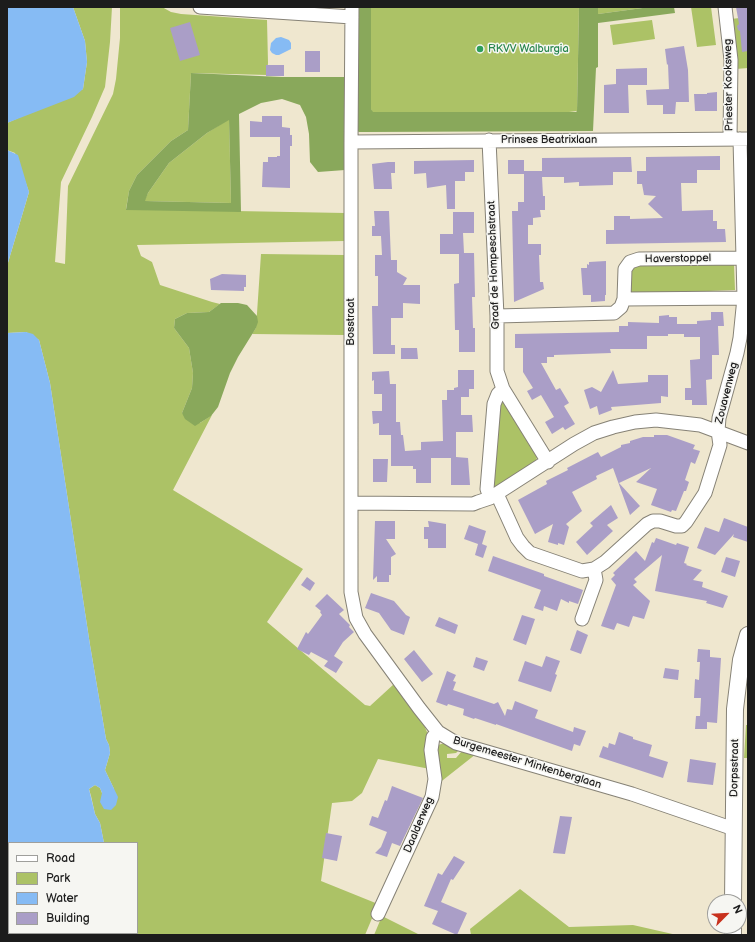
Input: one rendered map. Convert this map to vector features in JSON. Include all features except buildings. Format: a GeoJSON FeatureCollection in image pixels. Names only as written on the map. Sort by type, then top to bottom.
{"type":"FeatureCollection","features":[{"type":"Feature","properties":{"kind":"street"},"geometry":{"type":"LineString","coordinates":[[200,7],[352,12]]}},
{"type":"Feature","properties":{"kind":"street","name":"Priester Kooksweg"},"geometry":{"type":"LineString","coordinates":[[725,7],[739,139]]}},
{"type":"Feature","properties":{"kind":"street","name":"Bosstraat"},"geometry":{"type":"LineString","coordinates":[[352,12],[351,592],[356,618],[365,634]]}},
{"type":"Feature","properties":{"kind":"street","name":"Prinses Beatrixlaan"},"geometry":{"type":"LineString","coordinates":[[351,142],[739,139]]}},
{"type":"Feature","properties":{"kind":"street","name":"Zouavenweg"},"geometry":{"type":"LineString","coordinates":[[594,569],[605,562],[647,524],[653,521],[682,526],[705,493],[720,446],[718,431],[719,418],[737,354],[744,298],[739,139]]}},
{"type":"Feature","properties":{"kind":"street","name":"Graaf de Hompeschstraat"},"geometry":{"type":"LineString","coordinates":[[489,140],[497,316],[497,371],[503,389],[548,462]]}},
{"type":"Feature","properties":{"kind":"street","name":"Haverstoppel"},"geometry":{"type":"LineString","coordinates":[[624,299],[625,269],[630,262],[639,259],[742,258]]}},
{"type":"Feature","properties":{"kind":"street"},"geometry":{"type":"LineString","coordinates":[[497,316],[614,313],[621,307],[624,299],[744,298]]}},
{"type":"Feature","properties":{"kind":"street"},"geometry":{"type":"LineString","coordinates":[[503,389],[498,394],[494,404],[487,489],[494,496],[517,538],[530,553],[582,571],[594,569],[596,580],[582,619]]}},
{"type":"Feature","properties":{"kind":"street"},"geometry":{"type":"LineString","coordinates":[[351,503],[473,504],[494,496],[574,444],[594,433],[635,422],[656,420],[700,425],[748,443]]}},
{"type":"Feature","properties":{"kind":"street","name":"Burgemeester Minkenberglaan"},"geometry":{"type":"LineString","coordinates":[[365,634],[438,732],[456,743],[632,794],[734,829]]}},
{"type":"Feature","properties":{"kind":"street","name":"Dorpsstraat"},"geometry":{"type":"LineString","coordinates":[[733,894],[735,709],[741,660],[748,635]]}},
{"type":"Feature","properties":{"kind":"street","name":"Daalderweg"},"geometry":{"type":"LineString","coordinates":[[378,914],[432,797],[435,779],[431,750],[433,737],[438,732]]}},
{"type":"Feature","properties":{"kind":"green space"},"geometry":{"type":"Polygon","coordinates":[[[73,7],[112,7],[105,87],[61,182],[55,262],[65,264],[68,186],[113,94],[120,38],[120,7],[162,7],[171,12],[181,14],[267,20],[267,75],[191,73],[188,130],[171,141],[137,175],[129,191],[126,209],[345,213],[345,241],[137,245],[141,256],[152,262],[160,285],[220,304],[209,312],[187,313],[175,319],[174,328],[189,348],[193,373],[192,388],[182,413],[200,423],[212,415],[173,490],[303,569],[267,622],[365,705],[370,706],[394,684],[423,723],[427,732],[430,769],[378,759],[362,793],[352,801],[332,803],[321,881],[378,904],[365,935],[112,935],[138,934],[138,842],[104,842],[100,823],[95,814],[89,789],[95,785],[100,788],[102,793],[114,789],[105,770],[110,753],[109,745],[106,739],[90,645],[50,383],[39,340],[26,332],[7,333],[7,266],[29,192],[15,153],[7,150],[7,123],[83,89],[87,62],[85,41],[73,7]]]}},
{"type":"Feature","properties":{"kind":"green space"},"geometry":{"type":"Polygon","coordinates":[[[356,7],[371,7],[371,109],[373,112],[576,112],[579,7],[598,7],[598,14],[650,7],[674,7],[675,13],[598,23],[598,67],[596,68],[593,131],[359,132],[355,130],[356,7]]]}},
{"type":"Feature","properties":{"kind":"green space","name":"RKVV Walburgia"},"geometry":{"type":"Polygon","coordinates":[[[371,7],[579,7],[577,111],[561,113],[372,112],[371,7]]]}},
{"type":"Feature","properties":{"kind":"green space"},"geometry":{"type":"Polygon","coordinates":[[[598,7],[650,7],[598,14],[598,7]]]}},
{"type":"Feature","properties":{"kind":"green space"},"geometry":{"type":"Polygon","coordinates":[[[691,7],[711,7],[716,45],[697,47],[691,7]]]}},
{"type":"Feature","properties":{"kind":"green space"},"geometry":{"type":"Polygon","coordinates":[[[748,17],[748,68],[736,69],[731,19],[748,17]]]}},
{"type":"Feature","properties":{"kind":"green space"},"geometry":{"type":"Polygon","coordinates":[[[652,20],[655,39],[613,45],[610,25],[652,20]]]}},
{"type":"Feature","properties":{"kind":"green space"},"geometry":{"type":"Polygon","coordinates":[[[191,73],[282,77],[345,77],[345,170],[318,172],[310,162],[309,134],[306,117],[300,105],[282,99],[261,103],[239,114],[241,212],[126,210],[129,191],[137,175],[171,141],[188,130],[191,73]],[[229,120],[207,133],[169,163],[148,193],[145,201],[231,203],[229,120]]]}},
{"type":"Feature","properties":{"kind":"green space"},"geometry":{"type":"Polygon","coordinates":[[[229,119],[231,203],[144,201],[169,163],[207,133],[229,119]]]}},
{"type":"Feature","properties":{"kind":"green space"},"geometry":{"type":"Polygon","coordinates":[[[261,254],[344,255],[344,335],[252,334],[256,328],[261,254]]]}},
{"type":"Feature","properties":{"kind":"green space"},"geometry":{"type":"Polygon","coordinates":[[[734,265],[735,290],[632,294],[629,286],[631,268],[636,266],[734,265]]]}},
{"type":"Feature","properties":{"kind":"green space"},"geometry":{"type":"Polygon","coordinates":[[[221,303],[238,303],[247,305],[257,316],[258,322],[230,373],[218,407],[211,416],[195,426],[185,419],[182,413],[192,388],[193,373],[189,348],[174,328],[175,319],[187,313],[209,312],[221,303]]]}},
{"type":"Feature","properties":{"kind":"green space"},"geometry":{"type":"Polygon","coordinates":[[[500,402],[507,403],[537,457],[536,461],[494,489],[490,483],[500,402]]]}},
{"type":"Feature","properties":{"kind":"green space"},"geometry":{"type":"Polygon","coordinates":[[[746,725],[748,725],[748,758],[744,758],[746,725]]]}},
{"type":"Feature","properties":{"kind":"green space"},"geometry":{"type":"Polygon","coordinates":[[[445,743],[459,750],[456,753],[447,754],[447,758],[456,758],[462,751],[476,754],[438,784],[435,750],[438,745],[445,743]]]}},
{"type":"Feature","properties":{"kind":"green space"},"geometry":{"type":"Polygon","coordinates":[[[520,889],[569,927],[633,925],[677,935],[471,935],[470,929],[520,889]]]}},
{"type":"Feature","properties":{"kind":"green space"},"geometry":{"type":"Polygon","coordinates":[[[382,916],[420,935],[374,935],[382,916]]]}},
{"type":"Feature","properties":{"kind":"water"},"geometry":{"type":"Polygon","coordinates":[[[7,7],[73,7],[85,41],[87,62],[83,89],[74,97],[7,123],[7,7]]]}},
{"type":"Feature","properties":{"kind":"water"},"geometry":{"type":"Polygon","coordinates":[[[281,37],[289,40],[291,43],[291,49],[276,55],[270,50],[271,43],[276,38],[281,37]]]}},
{"type":"Feature","properties":{"kind":"water"},"geometry":{"type":"Polygon","coordinates":[[[7,150],[18,155],[29,192],[7,266],[7,150]]]}},
{"type":"Feature","properties":{"kind":"water"},"geometry":{"type":"Polygon","coordinates":[[[26,332],[33,334],[39,340],[50,383],[90,645],[106,739],[109,745],[110,753],[105,770],[118,797],[116,805],[111,810],[104,809],[100,802],[102,793],[100,788],[95,785],[89,789],[95,814],[100,823],[104,842],[8,842],[8,885],[7,885],[7,333],[26,332]]]}},
{"type":"Feature","properties":{"kind":"water"},"geometry":{"type":"Polygon","coordinates":[[[36,934],[112,934],[112,935],[36,934]]]}},
{"type":"Feature","properties":{"kind":"place","name":"RKVV Walburgia"},"geometry":{"type":"Point","coordinates":[480,49]}}]}
